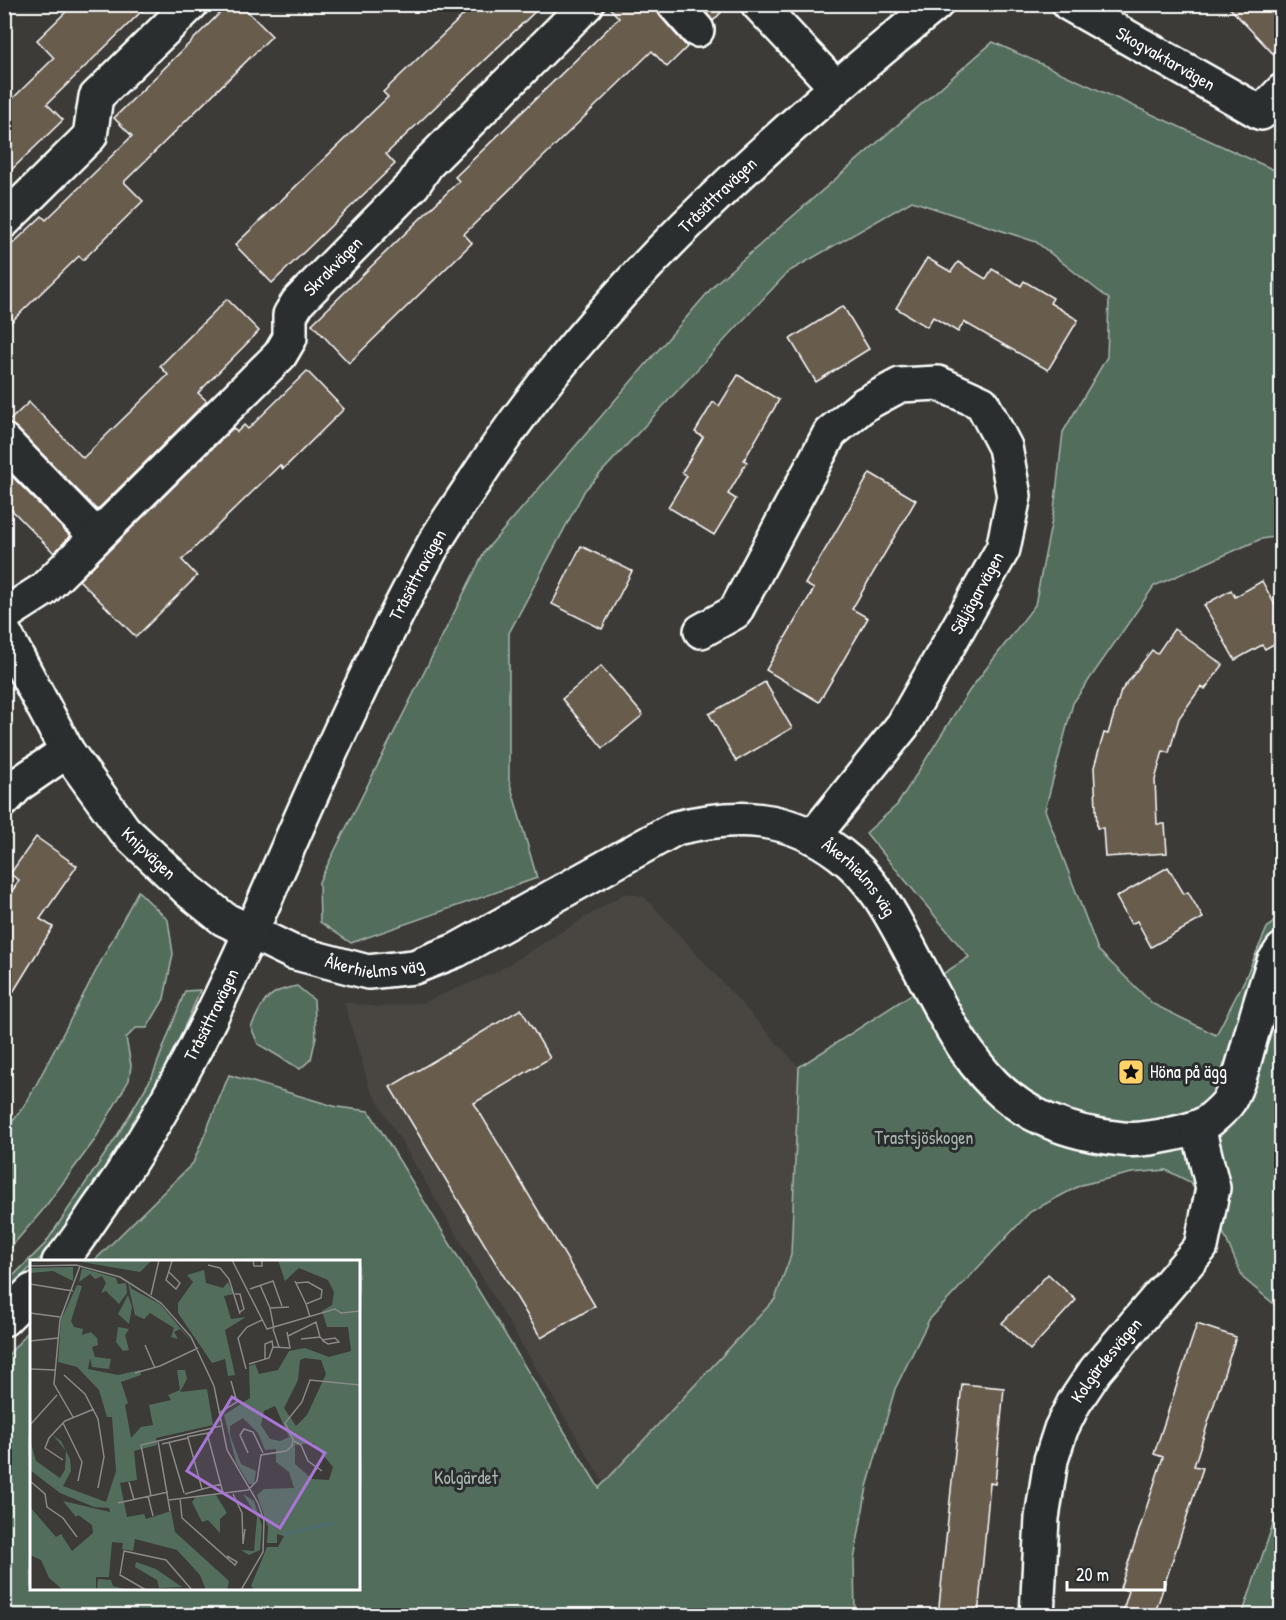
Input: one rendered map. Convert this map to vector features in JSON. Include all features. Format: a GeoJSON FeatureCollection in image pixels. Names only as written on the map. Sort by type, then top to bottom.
{"type":"FeatureCollection","features":[{"type":"Feature","properties":{"kind":"street"},"geometry":{"type":"LineString","coordinates":[[4,221],[90,136],[96,97],[191,4]]}},
{"type":"Feature","properties":{"kind":"street","name":"Skrakvägen"},"geometry":{"type":"LineString","coordinates":[[4,615],[43,590],[280,355],[290,338],[290,315],[298,302],[413,185],[427,164],[587,4]]}},
{"type":"Feature","properties":{"kind":"street"},"geometry":{"type":"LineString","coordinates":[[674,4],[697,30]]}},
{"type":"Feature","properties":{"kind":"street"},"geometry":{"type":"LineString","coordinates":[[758,4],[836,87]]}},
{"type":"Feature","properties":{"kind":"street","name":"Tråsättravägen"},"geometry":{"type":"LineString","coordinates":[[60,1260],[138,1152],[191,1059],[251,933],[337,735],[426,558],[499,444],[573,345],[641,270],[736,177],[836,87],[936,4]]}},
{"type":"Feature","properties":{"kind":"street","name":"Skogvaktarvägen"},"geometry":{"type":"LineString","coordinates":[[1069,4],[1274,110]]}},
{"type":"Feature","properties":{"kind":"street","name":"Säljägarvägen"},"geometry":{"type":"LineString","coordinates":[[701,631],[735,612],[831,433],[865,404],[900,385],[939,383],[982,403],[1005,447],[1014,496],[1003,549],[903,725],[813,837]]}},
{"type":"Feature","properties":{"kind":"street"},"geometry":{"type":"LineString","coordinates":[[4,441],[96,536]]}},
{"type":"Feature","properties":{"kind":"street","name":"Knipvägen"},"geometry":{"type":"LineString","coordinates":[[4,632],[67,751],[124,830],[204,904],[224,920],[251,933]]}},
{"type":"Feature","properties":{"kind":"street"},"geometry":{"type":"LineString","coordinates":[[4,800],[19,784],[67,751]]}},
{"type":"Feature","properties":{"kind":"street","name":"Åkerhielms väg"},"geometry":{"type":"LineString","coordinates":[[251,933],[292,952],[368,972],[414,967],[457,950],[676,828],[716,819],[773,822],[813,837],[854,865],[881,897],[965,1052],[982,1074],[1013,1101],[1048,1122],[1089,1135],[1127,1139],[1160,1137],[1198,1127],[1228,1102],[1240,1076],[1274,963],[1281,950]]}},
{"type":"Feature","properties":{"kind":"street","name":"Kolgärdesvägen"},"geometry":{"type":"LineString","coordinates":[[1037,1616],[1042,1518],[1051,1460],[1061,1429],[1074,1403],[1096,1370],[1202,1247],[1213,1188],[1198,1127]]}},
{"type":"Feature","properties":{"kind":"street"},"geometry":{"type":"LineString","coordinates":[[4,1319],[30,1293]]}},
{"type":"Feature","properties":{"kind":"shaded area"},"geometry":{"type":"Polygon","coordinates":[[[625,893],[645,897],[799,1067],[791,1255],[775,1299],[604,1483],[369,1087],[344,1002],[379,1007],[424,1002],[496,972],[625,893]]]}},
{"type":"Feature","properties":{"kind":"green space","name":"Trastsjöskogen"},"geometry":{"type":"Polygon","coordinates":[[[993,42],[1281,173],[1281,536],[1261,539],[1154,586],[1073,703],[1045,810],[1098,950],[1153,1004],[1216,1035],[1245,979],[1267,928],[1281,915],[1281,1310],[1243,1278],[1223,1232],[1190,1182],[1166,1170],[1132,1173],[1081,1185],[1030,1212],[929,1320],[895,1389],[867,1487],[854,1560],[855,1615],[5,1616],[5,1359],[30,1329],[30,1590],[360,1590],[360,1260],[95,1260],[193,1163],[229,1075],[337,1107],[369,1111],[599,1488],[775,1299],[791,1255],[799,1067],[969,957],[866,833],[897,805],[969,691],[1035,605],[1054,510],[1063,432],[1107,357],[1109,299],[1036,242],[912,201],[788,272],[585,490],[509,633],[509,780],[537,878],[351,943],[320,922],[319,882],[485,551],[716,283],[993,42]]]}},
{"type":"Feature","properties":{"kind":"green space"},"geometry":{"type":"Polygon","coordinates":[[[138,891],[168,920],[173,954],[164,999],[147,1028],[136,1028],[126,1038],[131,1065],[129,1080],[94,1141],[42,1211],[5,1254],[5,1132],[28,1100],[138,891]]]}},
{"type":"Feature","properties":{"kind":"green space"},"geometry":{"type":"Polygon","coordinates":[[[297,986],[314,1000],[316,1037],[311,1059],[300,1069],[258,1044],[251,1027],[268,998],[279,991],[297,986]]]}},
{"type":"Feature","properties":{"kind":"green space"},"geometry":{"type":"Polygon","coordinates":[[[200,990],[150,1096],[110,1162],[42,1257],[38,1260],[30,1260],[30,1268],[5,1293],[5,1284],[45,1244],[117,1136],[152,1077],[185,991],[200,990]]]}},
{"type":"Feature","properties":{"kind":"green space"},"geometry":{"type":"Polygon","coordinates":[[[1281,1501],[1281,1615],[1242,1615],[1281,1501]]]}},
{"type":"Feature","properties":{"kind":"building"},"geometry":{"type":"Polygon","coordinates":[[[74,4],[149,4],[47,104],[63,120],[4,177],[4,107],[54,58],[37,40],[74,4]]]}},
{"type":"Feature","properties":{"kind":"building"},"geometry":{"type":"Polygon","coordinates":[[[229,4],[240,4],[272,36],[124,182],[143,201],[83,260],[79,256],[4,329],[4,252],[42,216],[46,220],[132,136],[114,118],[229,4]]]}},
{"type":"Feature","properties":{"kind":"building"},"geometry":{"type":"Polygon","coordinates":[[[475,4],[543,4],[386,154],[395,164],[272,283],[235,245],[388,97],[383,92],[475,4]]]}},
{"type":"Feature","properties":{"kind":"building"},"geometry":{"type":"Polygon","coordinates":[[[606,4],[656,4],[660,16],[687,47],[667,67],[652,51],[464,234],[472,243],[349,363],[312,324],[459,181],[455,177],[619,18],[606,4]]]}},
{"type":"Feature","properties":{"kind":"building"},"geometry":{"type":"Polygon","coordinates":[[[699,4],[729,4],[713,21],[699,4]]]}},
{"type":"Feature","properties":{"kind":"building"},"geometry":{"type":"Polygon","coordinates":[[[1226,4],[1281,4],[1281,62],[1226,4]]]}},
{"type":"Feature","properties":{"kind":"building"},"geometry":{"type":"Polygon","coordinates":[[[927,258],[951,272],[958,262],[986,279],[992,269],[1021,286],[1024,281],[1053,298],[1050,303],[1078,320],[1048,370],[964,322],[958,332],[933,317],[927,327],[896,308],[927,258]]]}},
{"type":"Feature","properties":{"kind":"building"},"geometry":{"type":"Polygon","coordinates":[[[227,299],[259,331],[198,393],[207,401],[97,510],[17,428],[7,423],[29,402],[83,458],[168,375],[160,366],[227,299]]]}},
{"type":"Feature","properties":{"kind":"building"},"geometry":{"type":"Polygon","coordinates":[[[843,306],[869,349],[816,382],[790,339],[843,306]]]}},
{"type":"Feature","properties":{"kind":"building"},"geometry":{"type":"Polygon","coordinates":[[[307,371],[344,409],[283,469],[280,465],[182,560],[197,576],[136,637],[79,580],[233,428],[237,432],[244,425],[248,429],[307,371]]]}},
{"type":"Feature","properties":{"kind":"building"},"geometry":{"type":"Polygon","coordinates":[[[738,375],[779,400],[744,460],[747,462],[728,494],[736,499],[714,535],[668,507],[687,476],[682,472],[703,437],[695,432],[713,402],[719,406],[738,375]]]}},
{"type":"Feature","properties":{"kind":"building"},"geometry":{"type":"Polygon","coordinates":[[[4,468],[70,536],[54,553],[4,502],[4,468]]]}},
{"type":"Feature","properties":{"kind":"building"},"geometry":{"type":"Polygon","coordinates":[[[870,473],[916,500],[852,609],[868,618],[819,702],[766,670],[814,589],[805,584],[870,473]]]}},
{"type":"Feature","properties":{"kind":"building"},"geometry":{"type":"Polygon","coordinates":[[[581,546],[632,571],[602,629],[552,604],[581,546]]]}},
{"type":"Feature","properties":{"kind":"building"},"geometry":{"type":"Polygon","coordinates":[[[1262,581],[1281,616],[1281,640],[1265,649],[1262,645],[1235,660],[1204,605],[1231,590],[1235,597],[1262,581]]]}},
{"type":"Feature","properties":{"kind":"building"},"geometry":{"type":"Polygon","coordinates":[[[1174,629],[1223,665],[1205,689],[1201,687],[1179,718],[1169,753],[1163,751],[1155,780],[1157,824],[1165,824],[1167,853],[1105,857],[1103,828],[1097,828],[1094,767],[1104,733],[1108,734],[1121,691],[1152,650],[1157,654],[1174,629]]]}},
{"type":"Feature","properties":{"kind":"building"},"geometry":{"type":"Polygon","coordinates":[[[601,666],[643,715],[603,748],[562,699],[601,666]]]}},
{"type":"Feature","properties":{"kind":"building"},"geometry":{"type":"Polygon","coordinates":[[[765,682],[792,728],[736,761],[709,714],[765,682]]]}},
{"type":"Feature","properties":{"kind":"building"},"geometry":{"type":"Polygon","coordinates":[[[36,837],[77,866],[40,919],[53,927],[4,1007],[4,905],[19,880],[10,874],[36,837]]]}},
{"type":"Feature","properties":{"kind":"building"},"geometry":{"type":"Polygon","coordinates":[[[1168,867],[1184,894],[1188,892],[1203,918],[1151,947],[1137,921],[1131,924],[1116,897],[1168,867]]]}},
{"type":"Feature","properties":{"kind":"building"},"geometry":{"type":"Polygon","coordinates":[[[521,1009],[550,1058],[474,1103],[595,1306],[541,1338],[390,1087],[521,1009]]]}},
{"type":"Feature","properties":{"kind":"building"},"geometry":{"type":"Polygon","coordinates":[[[1048,1274],[1076,1300],[1030,1350],[1002,1323],[1048,1274]]]}},
{"type":"Feature","properties":{"kind":"building"},"geometry":{"type":"Polygon","coordinates":[[[1197,1324],[1236,1337],[1194,1466],[1203,1468],[1154,1616],[1121,1616],[1129,1591],[1120,1588],[1163,1457],[1154,1454],[1197,1324]]]}},
{"type":"Feature","properties":{"kind":"building"},"geometry":{"type":"Polygon","coordinates":[[[962,1384],[1004,1388],[995,1484],[990,1483],[978,1616],[938,1616],[962,1384]]]}},
{"type":"Feature","properties":{"kind":"place","name":"Höna på ägg"},"geometry":{"type":"Point","coordinates":[1131,1072]}},
{"type":"Feature","properties":{"kind":"park label","name":"Kolgärdet"},"geometry":{"type":"Point","coordinates":[466,1478]}}]}
